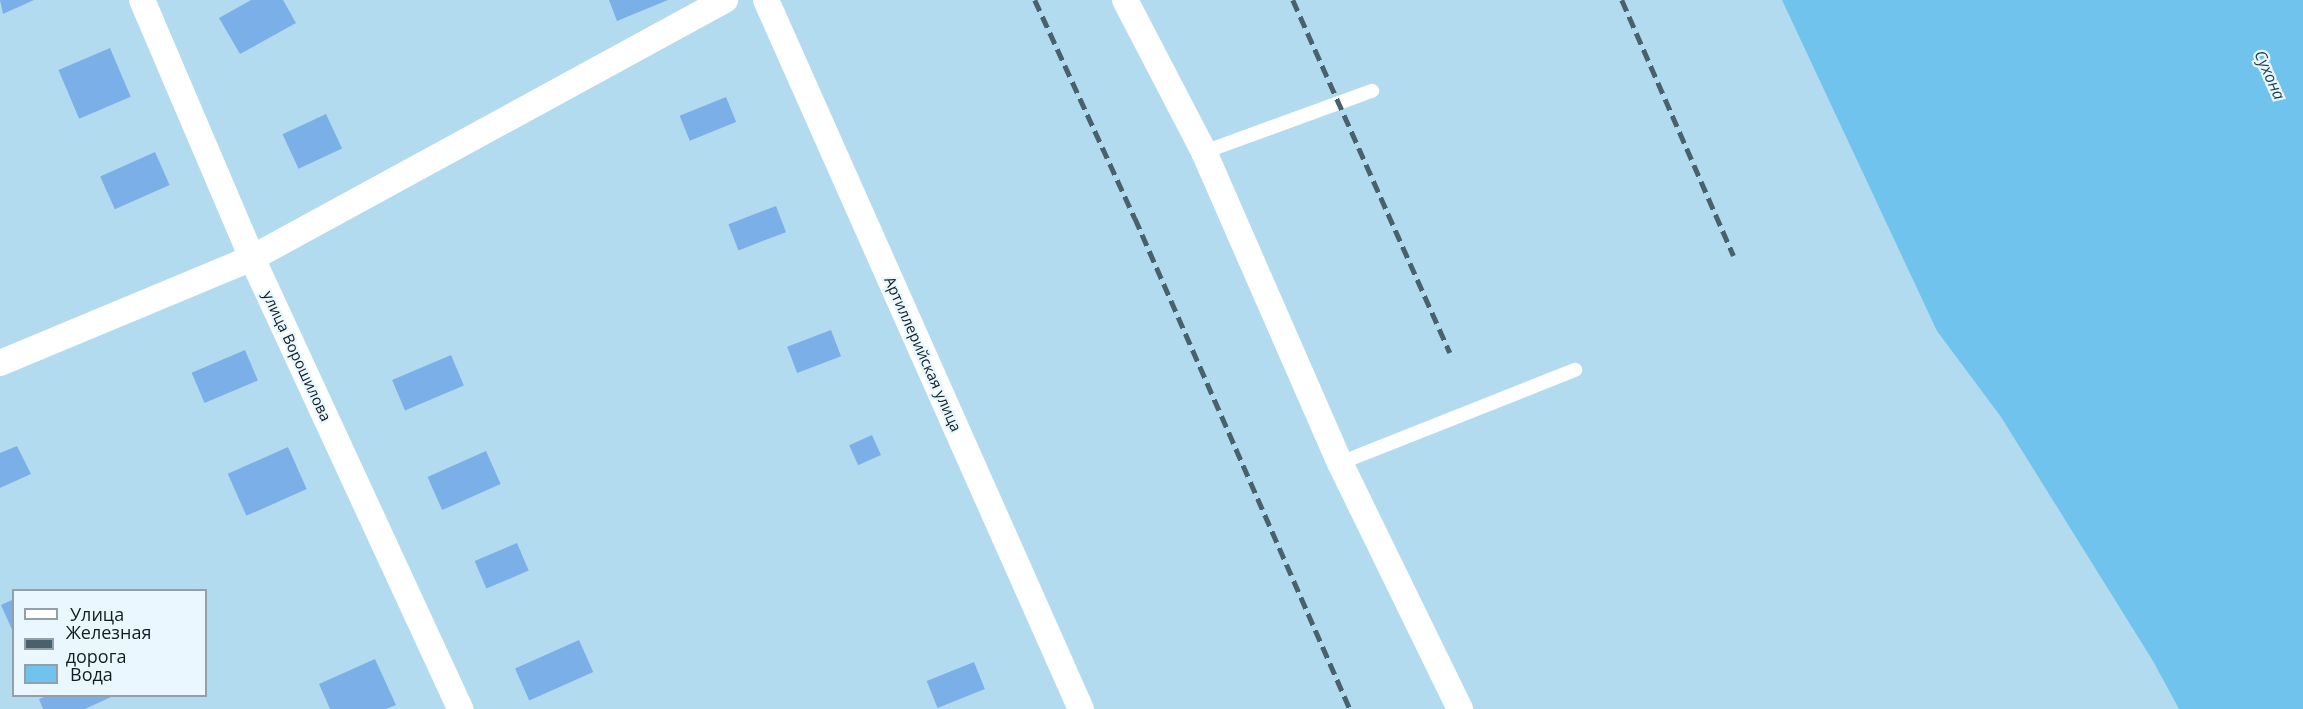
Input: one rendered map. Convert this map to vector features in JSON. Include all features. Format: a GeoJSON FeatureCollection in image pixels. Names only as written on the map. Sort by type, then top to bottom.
{"type":"FeatureCollection","features":[{"type":"Feature","properties":{"kind":"street","name":"улица Ворошилова"},"geometry":{"type":"LineString","coordinates":[[142,0],[252,258],[460,709]]}},
{"type":"Feature","properties":{"kind":"street"},"geometry":{"type":"LineString","coordinates":[[0,363],[252,258],[725,0]]}},
{"type":"Feature","properties":{"kind":"street","name":"Артиллерийская улица"},"geometry":{"type":"LineString","coordinates":[[766,0],[1081,709]]}},
{"type":"Feature","properties":{"kind":"street"},"geometry":{"type":"LineString","coordinates":[[1125,0],[1204,152],[1340,463],[1460,709]]}},
{"type":"Feature","properties":{"kind":"lane"},"geometry":{"type":"LineString","coordinates":[[1204,152],[1372,91]]}},
{"type":"Feature","properties":{"kind":"lane"},"geometry":{"type":"LineString","coordinates":[[1340,463],[1575,370]]}},
{"type":"Feature","properties":{"kind":"water","name":"Сухона"},"geometry":{"type":"Polygon","coordinates":[[[1782,0],[2303,0],[2303,709],[2179,709],[2153,661],[2001,417],[1937,331],[1782,0]]]}},
{"type":"Feature","properties":{"kind":"building"},"geometry":{"type":"Polygon","coordinates":[[[0,0],[34,0],[3,14],[0,0]]]}},
{"type":"Feature","properties":{"kind":"building"},"geometry":{"type":"Polygon","coordinates":[[[251,0],[283,0],[296,23],[240,54],[219,18],[251,0]]]}},
{"type":"Feature","properties":{"kind":"building"},"geometry":{"type":"Polygon","coordinates":[[[609,0],[668,0],[617,21],[609,0]]]}},
{"type":"Feature","properties":{"kind":"building"},"geometry":{"type":"Polygon","coordinates":[[[110,48],[131,97],[79,119],[58,70],[110,48]]]}},
{"type":"Feature","properties":{"kind":"building"},"geometry":{"type":"Polygon","coordinates":[[[726,97],[736,122],[690,141],[680,116],[726,97]]]}},
{"type":"Feature","properties":{"kind":"building"},"geometry":{"type":"Polygon","coordinates":[[[326,114],[342,148],[299,169],[282,134],[326,114]]]}},
{"type":"Feature","properties":{"kind":"building"},"geometry":{"type":"Polygon","coordinates":[[[155,152],[170,185],[115,209],[100,176],[155,152]]]}},
{"type":"Feature","properties":{"kind":"building"},"geometry":{"type":"Polygon","coordinates":[[[776,206],[786,232],[738,250],[728,224],[776,206]]]}},
{"type":"Feature","properties":{"kind":"building"},"geometry":{"type":"Polygon","coordinates":[[[831,330],[841,356],[797,373],[787,347],[831,330]]]}},
{"type":"Feature","properties":{"kind":"building"},"geometry":{"type":"Polygon","coordinates":[[[245,350],[258,380],[205,403],[192,373],[245,350]]]}},
{"type":"Feature","properties":{"kind":"building"},"geometry":{"type":"Polygon","coordinates":[[[451,355],[464,385],[405,410],[392,380],[451,355]]]}},
{"type":"Feature","properties":{"kind":"building"},"geometry":{"type":"Polygon","coordinates":[[[872,435],[881,455],[858,465],[849,445],[872,435]]]}},
{"type":"Feature","properties":{"kind":"building"},"geometry":{"type":"Polygon","coordinates":[[[17,446],[31,474],[0,488],[0,453],[17,446]]]}},
{"type":"Feature","properties":{"kind":"building"},"geometry":{"type":"Polygon","coordinates":[[[288,447],[307,489],[246,516],[228,474],[288,447]]]}},
{"type":"Feature","properties":{"kind":"building"},"geometry":{"type":"Polygon","coordinates":[[[486,451],[501,484],[442,510],[428,477],[486,451]]]}},
{"type":"Feature","properties":{"kind":"building"},"geometry":{"type":"Polygon","coordinates":[[[517,543],[529,571],[486,589],[475,561],[517,543]]]}},
{"type":"Feature","properties":{"kind":"building"},"geometry":{"type":"Polygon","coordinates":[[[12,600],[12,630],[1,605],[12,600]]]}},
{"type":"Feature","properties":{"kind":"building"},"geometry":{"type":"Polygon","coordinates":[[[579,640],[593,672],[529,700],[515,668],[579,640]]]}},
{"type":"Feature","properties":{"kind":"building"},"geometry":{"type":"Polygon","coordinates":[[[375,659],[396,705],[386,709],[330,709],[319,684],[375,659]]]}},
{"type":"Feature","properties":{"kind":"building"},"geometry":{"type":"Polygon","coordinates":[[[974,662],[985,689],[938,708],[927,681],[974,662]]]}},
{"type":"Feature","properties":{"kind":"building"},"geometry":{"type":"Polygon","coordinates":[[[44,697],[111,697],[85,709],[43,709],[39,699],[44,697]]]}},
{"type":"Feature","properties":{"kind":"railway"},"geometry":{"type":"LineString","coordinates":[[1035,0],[1135,218],[1350,709]]}},
{"type":"Feature","properties":{"kind":"railway"},"geometry":{"type":"LineString","coordinates":[[1293,0],[1450,353]]}},
{"type":"Feature","properties":{"kind":"railway"},"geometry":{"type":"LineString","coordinates":[[1622,0],[1734,256]]}}]}
